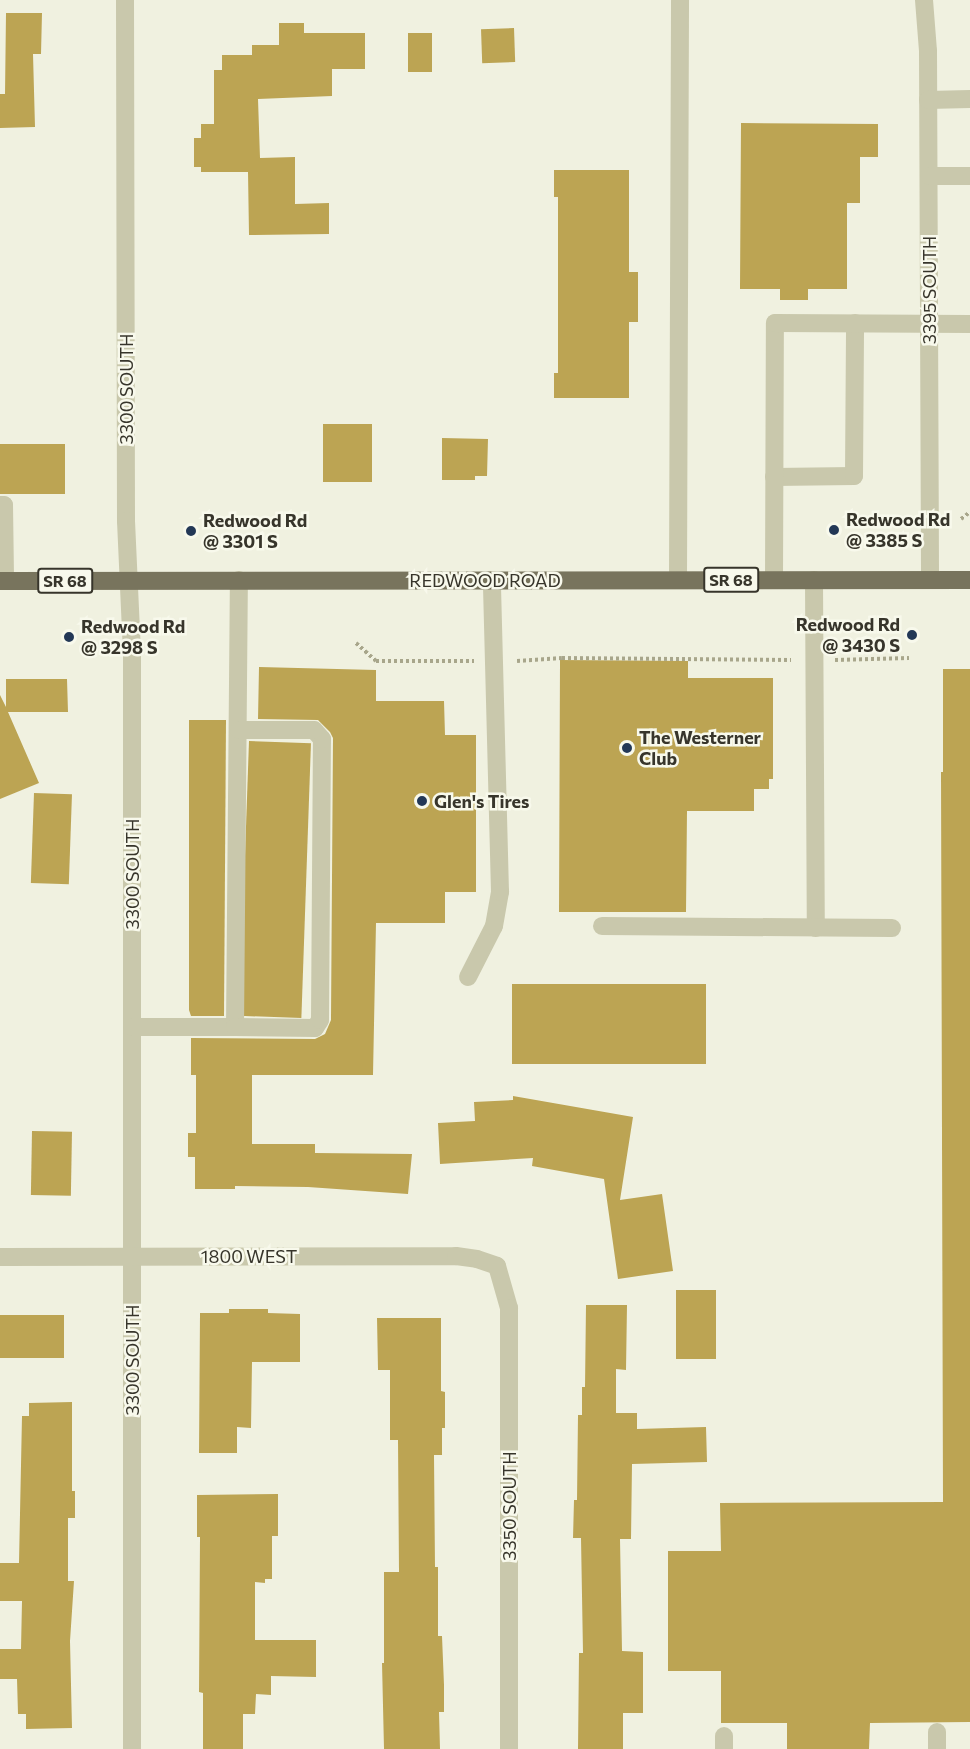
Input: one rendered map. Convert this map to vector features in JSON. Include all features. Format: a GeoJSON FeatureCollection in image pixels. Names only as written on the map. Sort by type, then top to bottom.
{"type":"FeatureCollection","features":[{"type":"Feature","properties":{"kind":"main road","name":"REDWOOD ROAD"},"geometry":{"type":"LineString","coordinates":[[2,581],[970,580]]}},
{"type":"Feature","properties":{"kind":"street","name":"3300 SOUTH"},"geometry":{"type":"LineString","coordinates":[[125,0],[126,521],[132,653],[132,1749]]}},
{"type":"Feature","properties":{"kind":"street"},"geometry":{"type":"LineString","coordinates":[[678,580],[680,0]]}},
{"type":"Feature","properties":{"kind":"street","name":"3395 SOUTH"},"geometry":{"type":"LineString","coordinates":[[924,0],[928,51],[930,580]]}},
{"type":"Feature","properties":{"kind":"street"},"geometry":{"type":"LineString","coordinates":[[928,100],[970,99]]}},
{"type":"Feature","properties":{"kind":"street"},"geometry":{"type":"LineString","coordinates":[[929,176],[970,176]]}},
{"type":"Feature","properties":{"kind":"street"},"geometry":{"type":"LineString","coordinates":[[774,580],[775,323],[970,324]]}},
{"type":"Feature","properties":{"kind":"street"},"geometry":{"type":"LineString","coordinates":[[774,477],[854,476],[855,323]]}},
{"type":"Feature","properties":{"kind":"street"},"geometry":{"type":"LineString","coordinates":[[0,505],[4,505],[2,581]]}},
{"type":"Feature","properties":{"kind":"street"},"geometry":{"type":"LineString","coordinates":[[235,1027],[239,580]]}},
{"type":"Feature","properties":{"kind":"street"},"geometry":{"type":"LineString","coordinates":[[468,977],[494,926],[500,892],[496,661],[492,580]]}},
{"type":"Feature","properties":{"kind":"street"},"geometry":{"type":"LineString","coordinates":[[814,580],[816,928]]}},
{"type":"Feature","properties":{"kind":"street"},"geometry":{"type":"LineString","coordinates":[[132,1027],[315,1028],[321,1020],[322,739],[314,730],[239,730]]}},
{"type":"Feature","properties":{"kind":"street"},"geometry":{"type":"LineString","coordinates":[[602,926],[892,928]]}},
{"type":"Feature","properties":{"kind":"street","name":"1800 WEST"},"geometry":{"type":"LineString","coordinates":[[0,1257],[456,1256],[477,1258],[497,1266]]}},
{"type":"Feature","properties":{"kind":"street","name":"3350 SOUTH"},"geometry":{"type":"LineString","coordinates":[[497,1266],[509,1308],[509,1749]]}},
{"type":"Feature","properties":{"kind":"path"},"geometry":{"type":"LineString","coordinates":[[961,519],[970,512]]}},
{"type":"Feature","properties":{"kind":"path"},"geometry":{"type":"LineString","coordinates":[[356,643],[376,662],[554,660],[562,658],[814,660],[909,658]]}},
{"type":"Feature","properties":{"kind":"building"},"geometry":{"type":"Polygon","coordinates":[[[6,13],[42,13],[41,54],[33,54],[35,127],[0,128],[0,94],[5,94],[6,13]]]}},
{"type":"Feature","properties":{"kind":"building"},"geometry":{"type":"Polygon","coordinates":[[[279,23],[304,23],[304,33],[365,33],[365,69],[332,69],[332,96],[258,99],[260,158],[295,157],[295,204],[329,203],[329,234],[249,235],[248,172],[201,172],[201,167],[194,167],[194,138],[201,138],[201,124],[214,124],[214,70],[222,70],[222,55],[252,55],[252,45],[279,45],[279,23]]]}},
{"type":"Feature","properties":{"kind":"building"},"geometry":{"type":"Polygon","coordinates":[[[514,28],[515,62],[482,63],[481,29],[514,28]]]}},
{"type":"Feature","properties":{"kind":"building"},"geometry":{"type":"Polygon","coordinates":[[[408,33],[432,33],[432,72],[408,72],[408,33]]]}},
{"type":"Feature","properties":{"kind":"building"},"geometry":{"type":"Polygon","coordinates":[[[741,123],[878,124],[878,157],[860,157],[860,203],[847,203],[847,289],[808,289],[808,300],[780,300],[780,289],[740,289],[741,123]]]}},
{"type":"Feature","properties":{"kind":"building"},"geometry":{"type":"Polygon","coordinates":[[[554,170],[629,170],[629,272],[638,272],[638,322],[629,322],[629,398],[554,398],[554,373],[558,373],[558,197],[554,197],[554,170]]]}},
{"type":"Feature","properties":{"kind":"building"},"geometry":{"type":"Polygon","coordinates":[[[323,424],[372,424],[372,482],[323,482],[323,424]]]}},
{"type":"Feature","properties":{"kind":"building"},"geometry":{"type":"Polygon","coordinates":[[[442,438],[488,439],[487,476],[475,476],[475,480],[442,480],[442,438]]]}},
{"type":"Feature","properties":{"kind":"building"},"geometry":{"type":"Polygon","coordinates":[[[0,444],[65,444],[65,494],[0,494],[0,444]]]}},
{"type":"Feature","properties":{"kind":"building"},"geometry":{"type":"Polygon","coordinates":[[[560,660],[688,661],[688,678],[773,678],[773,779],[769,779],[769,789],[754,789],[754,811],[687,811],[686,912],[559,912],[560,660]]]}},
{"type":"Feature","properties":{"kind":"building"},"geometry":{"type":"Polygon","coordinates":[[[259,667],[376,670],[376,701],[444,701],[445,735],[476,735],[476,892],[445,892],[445,923],[376,923],[373,1075],[252,1075],[252,1144],[315,1144],[315,1153],[412,1154],[408,1194],[308,1187],[235,1186],[235,1189],[195,1189],[195,1157],[188,1157],[188,1133],[196,1133],[196,1075],[191,1075],[191,1038],[315,1039],[325,1034],[331,1020],[333,738],[318,720],[258,719],[259,667]]]}},
{"type":"Feature","properties":{"kind":"building"},"geometry":{"type":"Polygon","coordinates":[[[943,669],[970,669],[970,1722],[870,1723],[869,1749],[787,1749],[787,1723],[721,1723],[721,1671],[668,1671],[668,1551],[721,1551],[720,1503],[943,1502],[941,772],[943,772],[943,669]]]}},
{"type":"Feature","properties":{"kind":"building"},"geometry":{"type":"Polygon","coordinates":[[[6,679],[67,679],[68,712],[8,712],[39,783],[0,799],[0,695],[6,707],[6,679]]]}},
{"type":"Feature","properties":{"kind":"building"},"geometry":{"type":"Polygon","coordinates":[[[189,720],[226,720],[224,1016],[191,1016],[189,1010],[189,720]]]}},
{"type":"Feature","properties":{"kind":"building"},"geometry":{"type":"Polygon","coordinates":[[[249,741],[311,743],[301,1018],[239,1016],[249,741]]]}},
{"type":"Feature","properties":{"kind":"building"},"geometry":{"type":"Polygon","coordinates":[[[34,793],[72,794],[69,884],[31,883],[34,793]]]}},
{"type":"Feature","properties":{"kind":"building"},"geometry":{"type":"Polygon","coordinates":[[[512,984],[706,984],[706,1064],[512,1064],[512,984]]]}},
{"type":"Feature","properties":{"kind":"building"},"geometry":{"type":"Polygon","coordinates":[[[513,1096],[633,1117],[620,1200],[662,1194],[673,1271],[618,1279],[604,1179],[532,1166],[533,1158],[440,1164],[438,1123],[475,1121],[474,1102],[513,1100],[513,1096]]]}},
{"type":"Feature","properties":{"kind":"building"},"geometry":{"type":"Polygon","coordinates":[[[32,1131],[72,1132],[71,1196],[31,1195],[32,1131]]]}},
{"type":"Feature","properties":{"kind":"building"},"geometry":{"type":"Polygon","coordinates":[[[676,1290],[716,1290],[716,1359],[676,1359],[676,1290]]]}},
{"type":"Feature","properties":{"kind":"building"},"geometry":{"type":"Polygon","coordinates":[[[586,1305],[627,1305],[626,1370],[616,1369],[616,1413],[637,1413],[637,1429],[706,1427],[707,1462],[632,1464],[631,1539],[620,1539],[622,1651],[643,1652],[643,1713],[623,1713],[623,1749],[578,1749],[579,1653],[583,1653],[581,1538],[573,1538],[574,1500],[577,1500],[578,1415],[582,1415],[582,1387],[585,1387],[586,1305]]]}},
{"type":"Feature","properties":{"kind":"building"},"geometry":{"type":"Polygon","coordinates":[[[229,1309],[268,1309],[268,1313],[300,1314],[300,1362],[252,1362],[251,1428],[237,1427],[237,1453],[199,1453],[200,1313],[229,1313],[229,1309]]]}},
{"type":"Feature","properties":{"kind":"building"},"geometry":{"type":"Polygon","coordinates":[[[0,1315],[64,1315],[64,1358],[0,1358],[0,1315]]]}},
{"type":"Feature","properties":{"kind":"building"},"geometry":{"type":"Polygon","coordinates":[[[377,1318],[441,1318],[441,1391],[445,1392],[445,1428],[442,1428],[442,1455],[434,1455],[438,1636],[442,1636],[444,1685],[444,1712],[439,1712],[440,1749],[384,1749],[382,1663],[384,1663],[384,1572],[399,1572],[398,1440],[390,1440],[390,1370],[378,1370],[377,1318]]]}},
{"type":"Feature","properties":{"kind":"building"},"geometry":{"type":"Polygon","coordinates":[[[72,1402],[72,1491],[75,1491],[75,1518],[68,1518],[68,1581],[74,1581],[70,1641],[72,1728],[26,1729],[26,1714],[18,1714],[17,1679],[0,1679],[0,1649],[21,1649],[22,1601],[0,1601],[0,1563],[19,1563],[22,1416],[29,1416],[29,1403],[72,1402]]]}},
{"type":"Feature","properties":{"kind":"building"},"geometry":{"type":"Polygon","coordinates":[[[278,1494],[278,1536],[272,1536],[272,1579],[265,1579],[265,1583],[255,1582],[255,1640],[316,1640],[316,1677],[271,1676],[271,1695],[256,1694],[255,1714],[243,1714],[243,1749],[203,1749],[203,1693],[199,1692],[200,1537],[197,1537],[197,1495],[278,1494]]]}},
{"type":"Feature","properties":{"kind":"place","name":"Redwood Rd @ 3385 S"},"geometry":{"type":"Point","coordinates":[834,530]}},
{"type":"Feature","properties":{"kind":"place","name":"Redwood Rd @ 3301 S"},"geometry":{"type":"Point","coordinates":[191,531]}},
{"type":"Feature","properties":{"kind":"place","name":"Redwood Rd @ 3430 S"},"geometry":{"type":"Point","coordinates":[912,635]}},
{"type":"Feature","properties":{"kind":"place","name":"Redwood Rd @ 3298 S"},"geometry":{"type":"Point","coordinates":[69,637]}},
{"type":"Feature","properties":{"kind":"place","name":"The Westerner Club"},"geometry":{"type":"Point","coordinates":[627,748]}},
{"type":"Feature","properties":{"kind":"place","name":"Glen's Tires"},"geometry":{"type":"Point","coordinates":[422,801]}}]}
